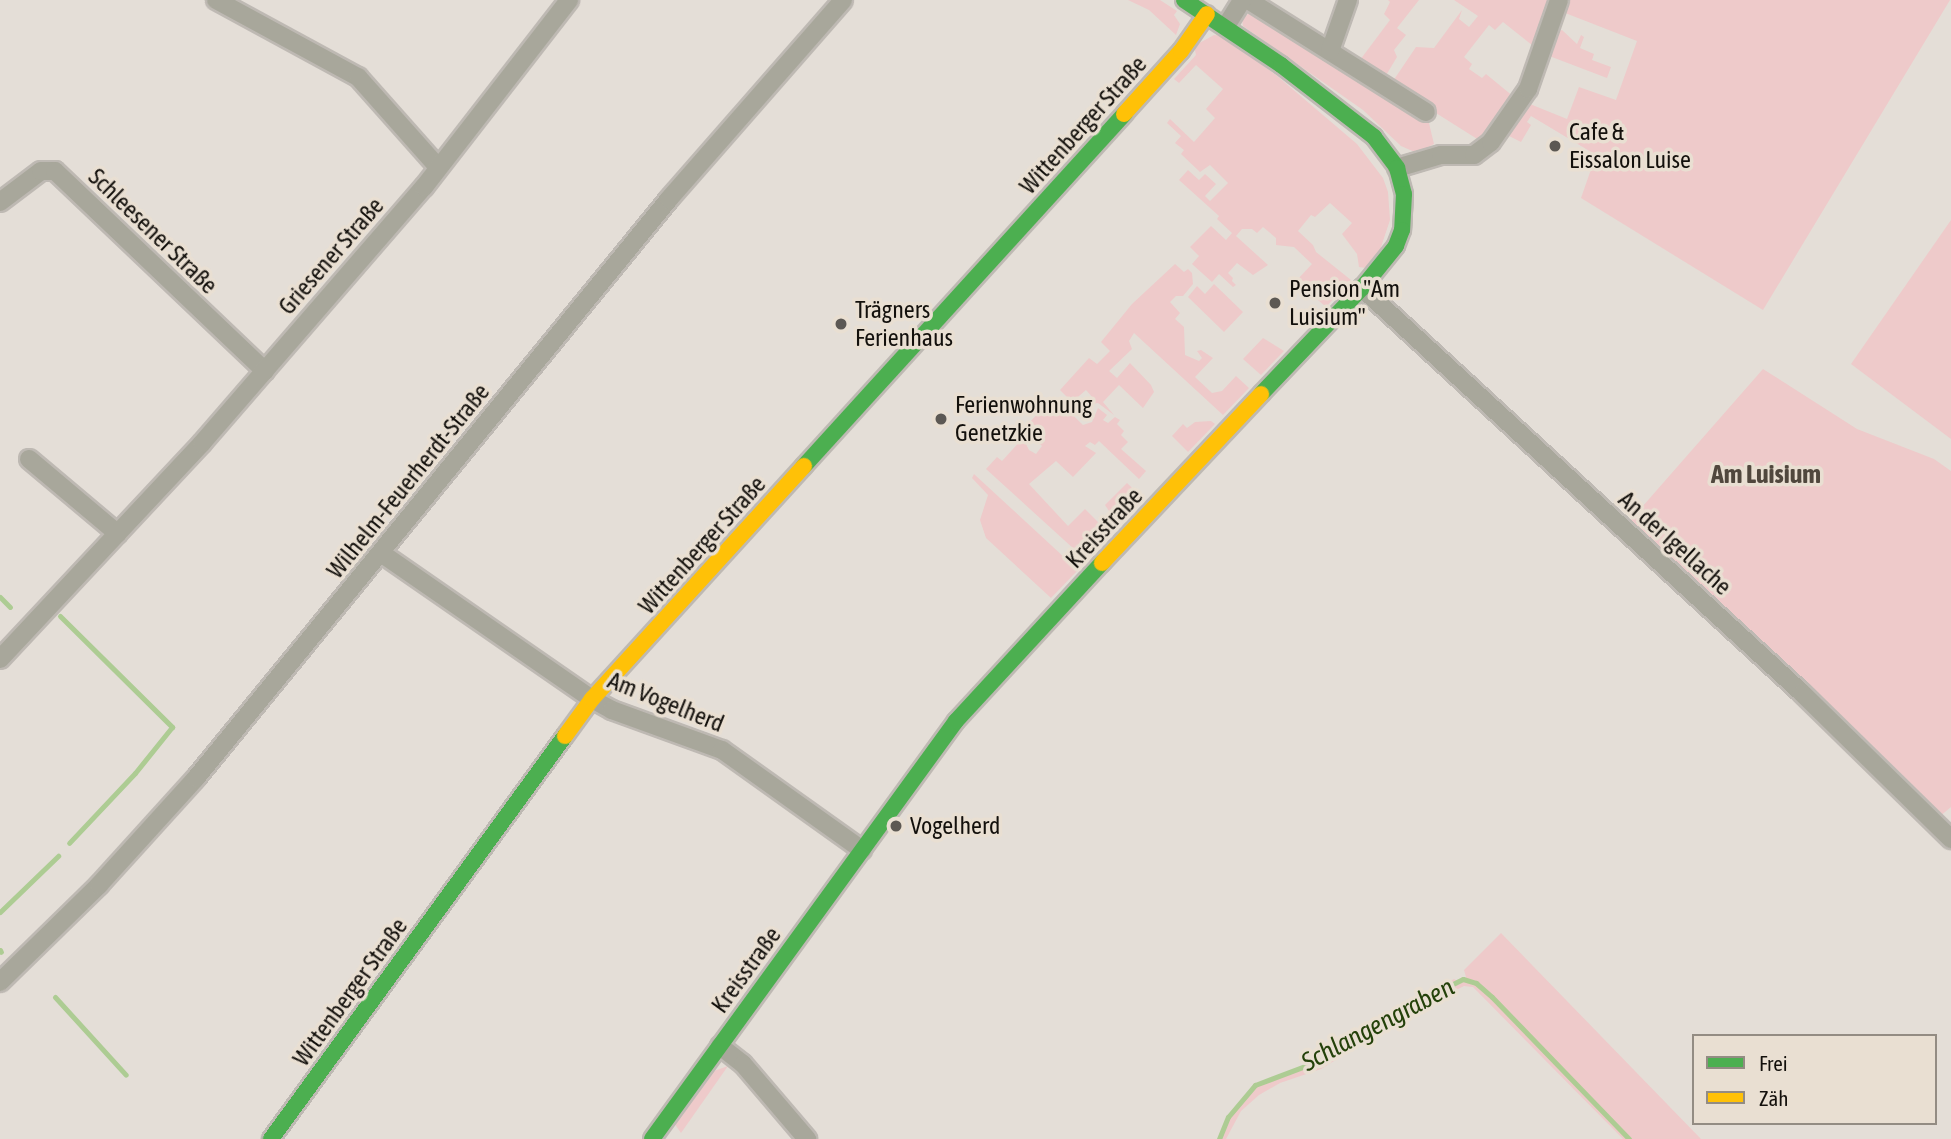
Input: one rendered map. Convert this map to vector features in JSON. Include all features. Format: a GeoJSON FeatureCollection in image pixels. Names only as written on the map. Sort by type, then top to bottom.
{"type":"FeatureCollection","features":[{"type":"Feature","properties":{"kind":"main road","name":"Kreisstraße"},"geometry":{"type":"LineString","coordinates":[[652,1139],[929,756],[988,683],[1362,288],[1384,263],[1402,230],[1404,194],[1397,168],[1374,137],[1226,26],[1184,0]]}},
{"type":"Feature","properties":{"kind":"main road","name":"Wittenberger Straße"},"geometry":{"type":"LineString","coordinates":[[271,1139],[592,699],[1181,51],[1207,14]]}},
{"type":"Feature","properties":{"kind":"street"},"geometry":{"type":"LineString","coordinates":[[216,0],[358,77],[438,167]]}},
{"type":"Feature","properties":{"kind":"street","name":"Griesener Straße"},"geometry":{"type":"LineString","coordinates":[[0,659],[118,534],[265,371],[438,167],[569,0]]}},
{"type":"Feature","properties":{"kind":"street","name":"Wilhelm-Feuerherdt-Straße"},"geometry":{"type":"LineString","coordinates":[[0,982],[99,886],[170,807],[382,553],[669,199],[843,0]]}},
{"type":"Feature","properties":{"kind":"street"},"geometry":{"type":"LineString","coordinates":[[1226,26],[1242,0]]}},
{"type":"Feature","properties":{"kind":"street"},"geometry":{"type":"LineString","coordinates":[[1248,0],[1426,112]]}},
{"type":"Feature","properties":{"kind":"street"},"geometry":{"type":"LineString","coordinates":[[1329,51],[1348,0]]}},
{"type":"Feature","properties":{"kind":"street"},"geometry":{"type":"LineString","coordinates":[[1397,168],[1441,155],[1474,155],[1491,142],[1528,89],[1559,0]]}},
{"type":"Feature","properties":{"kind":"street","name":"Schleesener Straße"},"geometry":{"type":"LineString","coordinates":[[0,202],[41,171],[55,171],[265,371]]}},
{"type":"Feature","properties":{"kind":"street","name":"An der Igellache"},"geometry":{"type":"LineString","coordinates":[[1362,288],[1802,693],[1951,838]]}},
{"type":"Feature","properties":{"kind":"street"},"geometry":{"type":"LineString","coordinates":[[29,459],[118,534]]}},
{"type":"Feature","properties":{"kind":"street","name":"Am Vogelherd"},"geometry":{"type":"LineString","coordinates":[[382,553],[592,699],[612,710],[722,750],[862,850]]}},
{"type":"Feature","properties":{"kind":"street"},"geometry":{"type":"LineString","coordinates":[[720,1046],[743,1064],[807,1139]]}},
{"type":"Feature","properties":{"kind":"shaded area"},"geometry":{"type":"Polygon","coordinates":[[[1128,0],[1160,0],[1177,11],[1174,15],[1180,24],[1176,35],[1149,10],[1128,0]]]}},
{"type":"Feature","properties":{"kind":"shaded area"},"geometry":{"type":"Polygon","coordinates":[[[1388,0],[1419,0],[1397,28],[1406,35],[1394,50],[1397,57],[1385,77],[1357,64],[1390,20],[1384,14],[1390,2],[1388,0]]]}},
{"type":"Feature","properties":{"kind":"shaded area"},"geometry":{"type":"Polygon","coordinates":[[[1454,0],[1548,0],[1532,45],[1503,22],[1495,30],[1489,25],[1464,57],[1472,64],[1469,69],[1482,78],[1486,74],[1514,97],[1482,142],[1393,86],[1393,81],[1416,47],[1434,48],[1462,10],[1459,19],[1469,27],[1478,16],[1454,0]]]}},
{"type":"Feature","properties":{"kind":"shaded area"},"geometry":{"type":"Polygon","coordinates":[[[1564,0],[1950,0],[1763,310],[1581,198],[1596,155],[1531,116],[1527,122],[1531,125],[1521,142],[1505,134],[1525,102],[1567,119],[1579,87],[1616,100],[1637,41],[1560,11],[1564,0]]]}},
{"type":"Feature","properties":{"kind":"shaded area"},"geometry":{"type":"Polygon","coordinates":[[[1253,10],[1428,119],[1434,144],[1417,153],[1401,146],[1363,110],[1243,26],[1242,19],[1253,10]]]}},
{"type":"Feature","properties":{"kind":"shaded area"},"geometry":{"type":"Polygon","coordinates":[[[1562,30],[1577,44],[1581,35],[1584,37],[1580,48],[1594,54],[1592,60],[1611,67],[1607,78],[1544,54],[1553,33],[1562,30]]]}},
{"type":"Feature","properties":{"kind":"shaded area"},"geometry":{"type":"Polygon","coordinates":[[[1214,35],[1222,36],[1276,75],[1357,144],[1383,178],[1388,192],[1390,220],[1379,253],[1366,268],[1359,267],[1357,254],[1342,234],[1352,223],[1330,203],[1315,217],[1311,215],[1298,231],[1313,245],[1316,252],[1351,280],[1326,307],[1296,281],[1312,264],[1294,247],[1276,245],[1276,238],[1263,227],[1257,233],[1252,229],[1242,229],[1236,236],[1268,265],[1253,275],[1237,263],[1228,273],[1236,285],[1233,287],[1219,274],[1212,282],[1192,264],[1199,256],[1190,247],[1211,226],[1226,240],[1232,233],[1217,219],[1219,216],[1179,180],[1188,170],[1199,180],[1205,174],[1216,184],[1205,196],[1210,201],[1228,183],[1210,165],[1200,172],[1181,154],[1184,150],[1175,143],[1181,136],[1167,123],[1170,119],[1194,142],[1215,118],[1206,109],[1223,89],[1196,65],[1179,83],[1174,79],[1196,55],[1194,46],[1214,35]]]}},
{"type":"Feature","properties":{"kind":"shaded area"},"geometry":{"type":"Polygon","coordinates":[[[1951,220],[1951,439],[1851,364],[1951,220]]]}},
{"type":"Feature","properties":{"kind":"shaded area"},"geometry":{"type":"Polygon","coordinates":[[[1175,264],[1184,272],[1188,269],[1192,273],[1193,284],[1183,296],[1176,296],[1170,302],[1180,313],[1175,319],[1184,327],[1185,355],[1199,361],[1202,358],[1197,351],[1201,350],[1213,358],[1195,377],[1212,393],[1222,391],[1236,376],[1249,388],[1223,415],[1134,333],[1129,341],[1132,349],[1109,371],[1117,378],[1130,363],[1151,385],[1154,392],[1143,408],[1119,385],[1103,402],[1114,415],[1098,403],[1092,404],[1093,398],[1086,390],[1072,402],[1060,390],[1089,358],[1097,364],[1110,351],[1101,342],[1132,304],[1175,264]]]}},
{"type":"Feature","properties":{"kind":"shaded area"},"geometry":{"type":"Polygon","coordinates":[[[1214,284],[1243,312],[1224,332],[1188,297],[1197,286],[1205,294],[1214,284]]]}},
{"type":"Feature","properties":{"kind":"shaded area"},"geometry":{"type":"Polygon","coordinates":[[[1263,338],[1284,351],[1261,375],[1243,359],[1263,338]]]}},
{"type":"Feature","properties":{"kind":"shaded area"},"geometry":{"type":"Polygon","coordinates":[[[1763,369],[1857,429],[1934,459],[1951,471],[1951,807],[1939,817],[1628,523],[1763,369]]]}},
{"type":"Feature","properties":{"kind":"shaded area"},"geometry":{"type":"Polygon","coordinates":[[[1054,397],[1083,425],[1092,422],[1098,408],[1107,415],[1103,420],[1108,423],[1115,417],[1120,420],[1117,424],[1124,431],[1121,435],[1128,442],[1121,449],[1146,471],[1139,479],[1099,441],[1095,445],[1090,442],[1085,446],[1096,453],[1073,477],[1056,461],[1029,484],[1068,526],[1085,509],[1111,535],[1086,560],[986,469],[997,457],[1002,461],[1023,438],[1029,450],[1036,454],[1042,446],[1024,428],[1054,397]]]}},
{"type":"Feature","properties":{"kind":"shaded area"},"geometry":{"type":"Polygon","coordinates":[[[1211,421],[1215,424],[1188,452],[1172,436],[1183,424],[1187,428],[1195,422],[1211,421]]]}},
{"type":"Feature","properties":{"kind":"shaded area"},"geometry":{"type":"Polygon","coordinates":[[[974,474],[1078,570],[1051,598],[986,538],[980,520],[988,495],[972,478],[974,474]]]}},
{"type":"Feature","properties":{"kind":"shaded area"},"geometry":{"type":"Polygon","coordinates":[[[1127,483],[1144,499],[1119,526],[1105,505],[1127,483]]]}},
{"type":"Feature","properties":{"kind":"shaded area"},"geometry":{"type":"Polygon","coordinates":[[[1501,933],[1701,1139],[1623,1139],[1473,987],[1464,986],[1417,1010],[1321,1069],[1280,1083],[1259,1095],[1241,1111],[1226,1139],[1219,1139],[1228,1117],[1255,1085],[1321,1060],[1454,979],[1459,982],[1466,977],[1464,970],[1501,933]]]}},
{"type":"Feature","properties":{"kind":"shaded area"},"geometry":{"type":"Polygon","coordinates":[[[728,1066],[681,1133],[674,1123],[714,1071],[728,1066]]]}},
{"type":"Feature","properties":{"kind":"waterway","name":"Schlangengraben"},"geometry":{"type":"LineString","coordinates":[[0,597],[10,607]]}},
{"type":"Feature","properties":{"kind":"waterway","name":"Schlangengraben"},"geometry":{"type":"LineString","coordinates":[[60,616],[172,727],[135,773],[69,843]]}},
{"type":"Feature","properties":{"kind":"waterway","name":"Schlangengraben"},"geometry":{"type":"LineString","coordinates":[[0,912],[58,856]]}},
{"type":"Feature","properties":{"kind":"waterway","name":"Schlangengraben"},"geometry":{"type":"LineString","coordinates":[[1219,1139],[1228,1117],[1255,1085],[1321,1060],[1419,1001],[1463,979],[1476,983],[1492,997],[1629,1139]]}},
{"type":"Feature","properties":{"kind":"waterway","name":"Schlangengraben"},"geometry":{"type":"LineString","coordinates":[[55,997],[126,1075]]}},
{"type":"Feature","properties":{"kind":"traffic: fast"},"geometry":{"type":"LineString","coordinates":[[1184,0],[1281,65],[1374,137],[1397,168],[1404,194],[1402,230],[1396,246],[1362,288],[1261,394]]}},
{"type":"Feature","properties":{"kind":"traffic: fast"},"geometry":{"type":"LineString","coordinates":[[804,466],[1124,114]]}},
{"type":"Feature","properties":{"kind":"traffic: fast"},"geometry":{"type":"LineString","coordinates":[[652,1139],[956,721],[1102,563]]}},
{"type":"Feature","properties":{"kind":"traffic: fast"},"geometry":{"type":"LineString","coordinates":[[271,1139],[565,736]]}},
{"type":"Feature","properties":{"kind":"traffic: slow"},"geometry":{"type":"LineString","coordinates":[[1124,114],[1181,51],[1207,14]]}},
{"type":"Feature","properties":{"kind":"traffic: slow"},"geometry":{"type":"LineString","coordinates":[[1102,563],[1261,394]]}},
{"type":"Feature","properties":{"kind":"traffic: slow"},"geometry":{"type":"LineString","coordinates":[[565,736],[592,699],[804,466]]}},
{"type":"Feature","properties":{"kind":"place","name":"Cafe & Eissalon Luise"},"geometry":{"type":"Point","coordinates":[1555,146]}},
{"type":"Feature","properties":{"kind":"place","name":"Pension \"Am Luisium\""},"geometry":{"type":"Point","coordinates":[1275,303]}},
{"type":"Feature","properties":{"kind":"place","name":"Trägners Ferienhaus"},"geometry":{"type":"Point","coordinates":[841,324]}},
{"type":"Feature","properties":{"kind":"place","name":"Ferienwohnung Genetzkie"},"geometry":{"type":"Point","coordinates":[941,419]}},
{"type":"Feature","properties":{"kind":"place","name":"Vogelherd"},"geometry":{"type":"Point","coordinates":[896,826]}},
{"type":"Feature","properties":{"kind":"district","name":"Am Luisium"},"geometry":{"type":"Point","coordinates":[1766,475]}}]}
